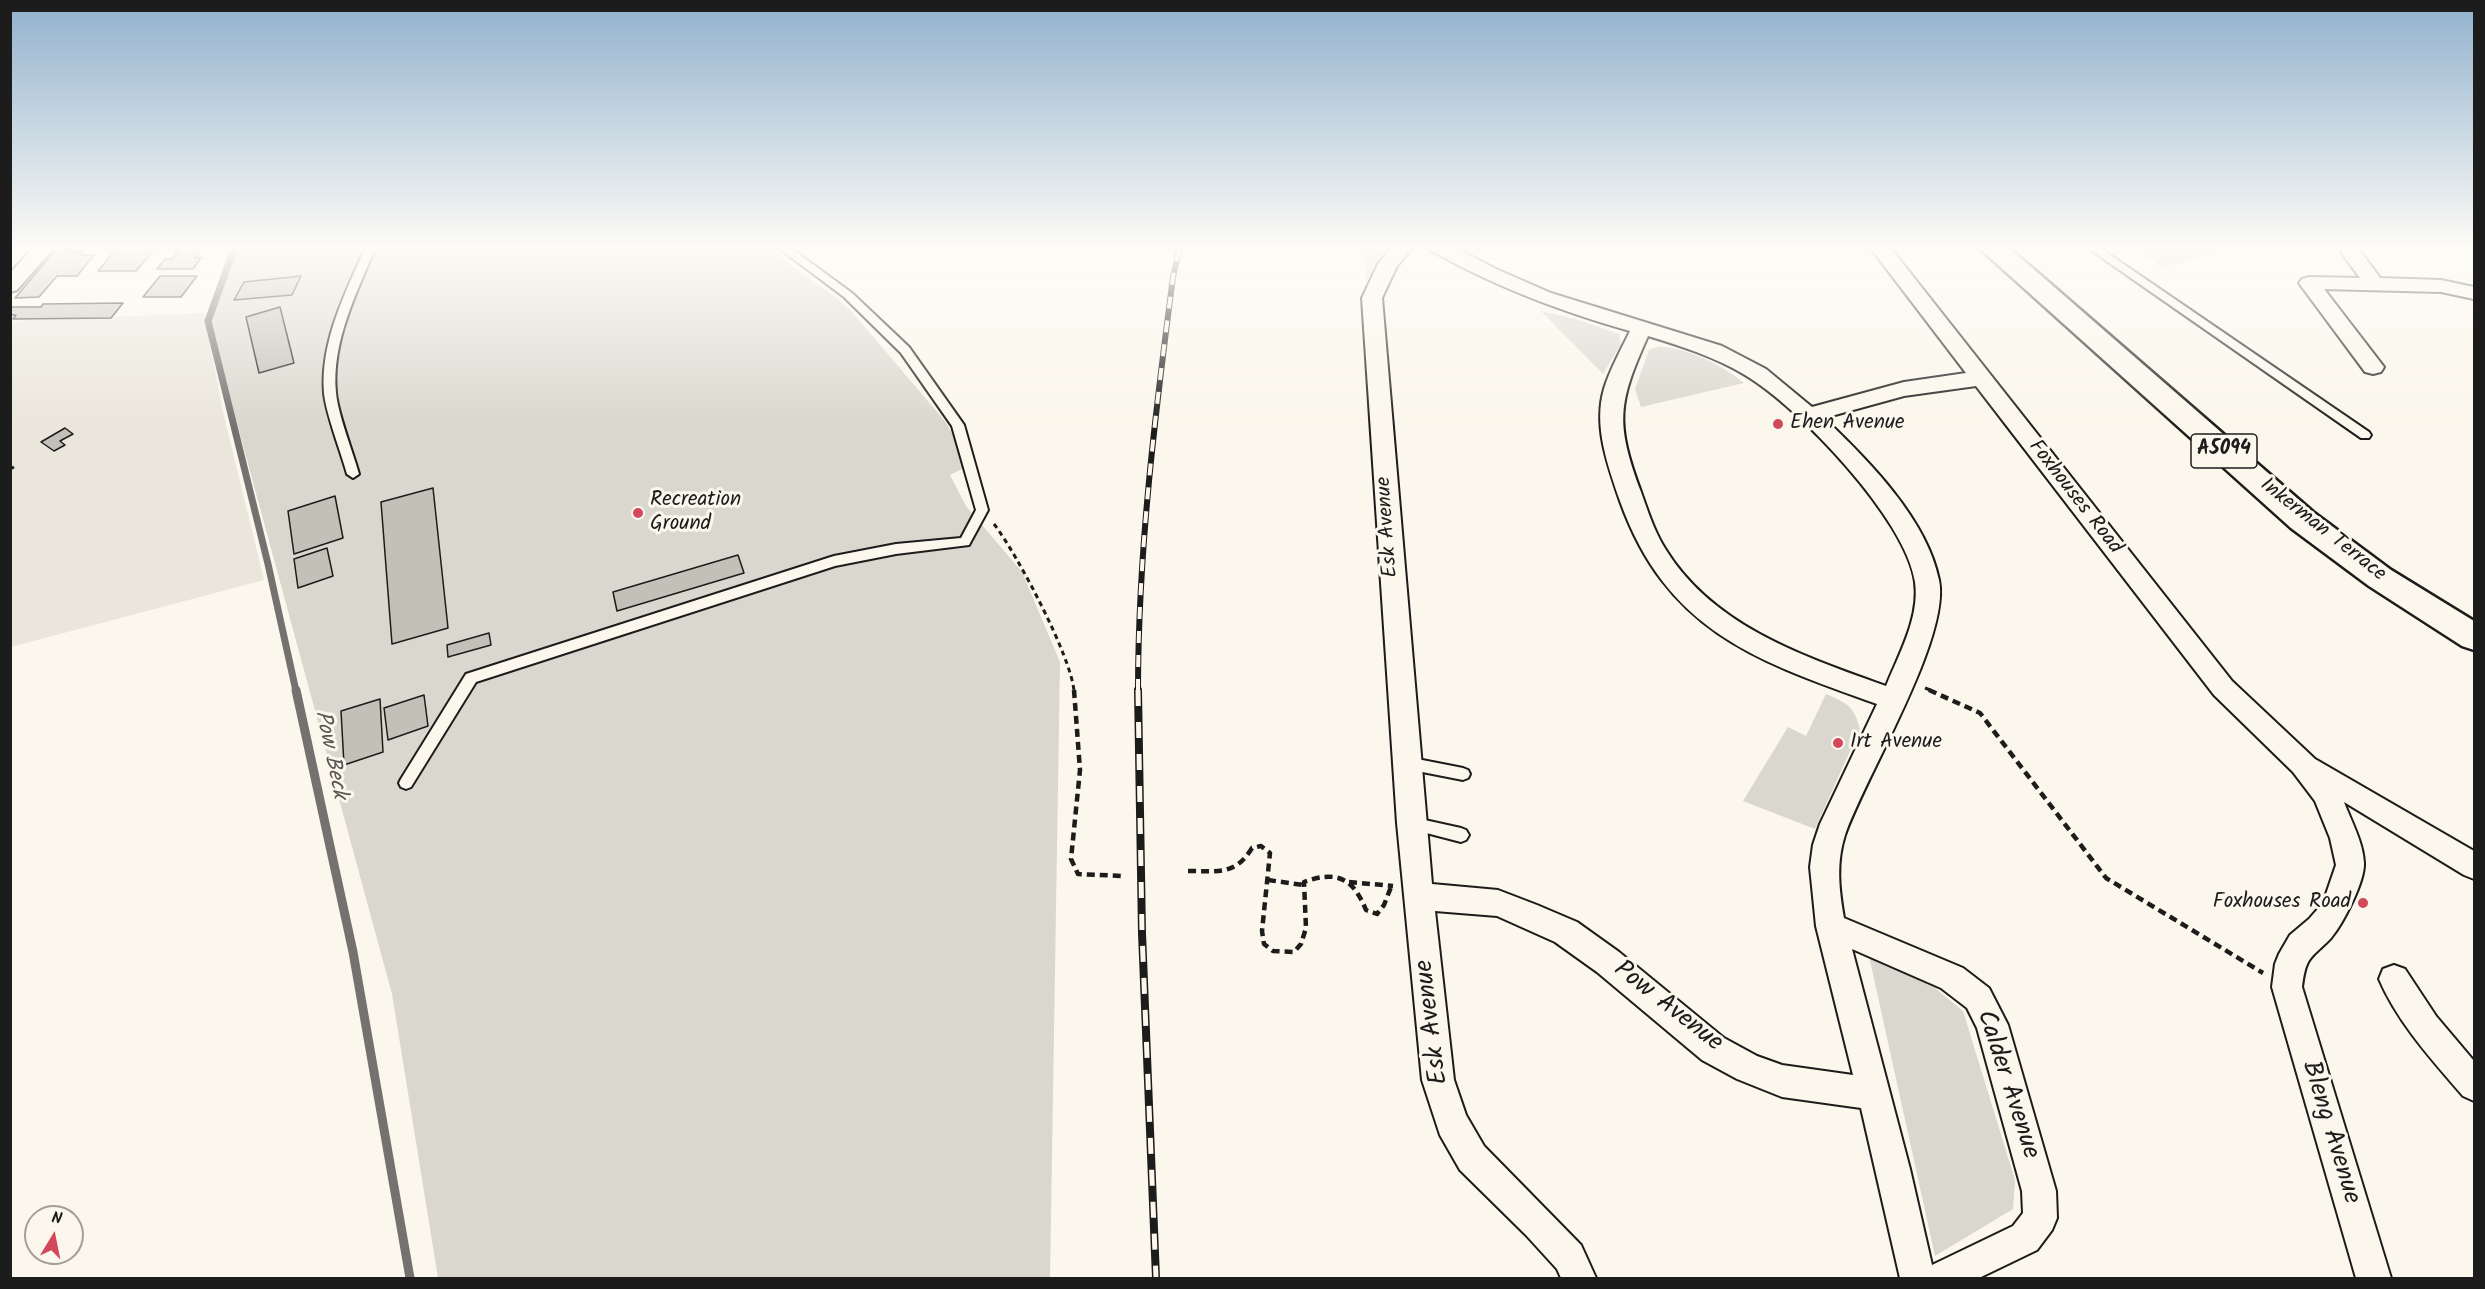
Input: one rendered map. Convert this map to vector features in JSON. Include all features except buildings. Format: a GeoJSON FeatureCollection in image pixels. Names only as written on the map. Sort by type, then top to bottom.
{"type":"FeatureCollection","features":[{"type":"Feature","properties":{"kind":"main road","name":"Inkerman Terrace"},"geometry":{"type":"LineString","coordinates":[[2061,306],[2302,520],[2380,578],[2475,638]]}},
{"type":"Feature","properties":{"kind":"street","name":"Esk Avenue"},"geometry":{"type":"LineString","coordinates":[[1373,306],[1411,820],[1406,892],[1438,1080],[1452,1123],[1472,1158],[1569,1257],[1578,1278]]}},
{"type":"Feature","properties":{"kind":"street"},"geometry":{"type":"LineString","coordinates":[[1569,306],[1729,357],[1760,374],[1808,416],[1885,498],[1919,552],[1927,581],[1920,633],[1898,688],[1830,834],[1824,866],[1831,926],[1874,1094],[1917,1278]]}},
{"type":"Feature","properties":{"kind":"street","name":"Foxhouses Road"},"geometry":{"type":"LineString","coordinates":[[1925,306],[2223,688],[2303,764],[2327,795],[2344,838],[2349,865],[2335,910],[2320,929],[2301,945],[2290,964],[2287,987]]}},
{"type":"Feature","properties":{"kind":"street"},"geometry":{"type":"LineString","coordinates":[[2326,306],[2373,367]]}},
{"type":"Feature","properties":{"kind":"street"},"geometry":{"type":"LineString","coordinates":[[1641,328],[1613,396],[1613,425],[1617,453],[1627,486],[1641,525],[1661,564],[1697,604],[1740,636],[1783,658],[1898,688]]}},
{"type":"Feature","properties":{"kind":"street"},"geometry":{"type":"LineString","coordinates":[[1808,416],[1904,389],[1981,378]]}},
{"type":"Feature","properties":{"kind":"street"},"geometry":{"type":"LineString","coordinates":[[2303,764],[2475,866]]}},
{"type":"Feature","properties":{"kind":"street","name":"Pow Avenue"},"geometry":{"type":"LineString","coordinates":[[1406,892],[1498,903],[1566,932],[1608,962],[1713,1049],[1748,1068],[1782,1081],[1874,1094]]}},
{"type":"Feature","properties":{"kind":"street","name":"Calder Avenue"},"geometry":{"type":"LineString","coordinates":[[1831,926],[1952,978],[1978,998],[1992,1025],[2039,1191],[2040,1218],[2025,1238],[1942,1278]]}},
{"type":"Feature","properties":{"kind":"street"},"geometry":{"type":"LineString","coordinates":[[2394,979],[2425,1028],[2475,1084]]}},
{"type":"Feature","properties":{"kind":"street","name":"Bleng Avenue"},"geometry":{"type":"LineString","coordinates":[[2287,987],[2374,1278]]}},
{"type":"Feature","properties":{"kind":"lane"},"geometry":{"type":"LineString","coordinates":[[346,306],[332,350],[330,394],[353,474]]}},
{"type":"Feature","properties":{"kind":"lane"},"geometry":{"type":"LineString","coordinates":[[406,783],[471,678],[834,561],[896,549],[965,542],[982,510],[958,425],[905,350],[860,306]]}},
{"type":"Feature","properties":{"kind":"lane"},"geometry":{"type":"LineString","coordinates":[[2178,306],[2365,435]]}},
{"type":"Feature","properties":{"kind":"lane"},"geometry":{"type":"LineString","coordinates":[[1407,763],[1463,774]]}},
{"type":"Feature","properties":{"kind":"lane"},"geometry":{"type":"LineString","coordinates":[[1411,820],[1461,835]]}},
{"type":"Feature","properties":{"kind":"path"},"geometry":{"type":"LineString","coordinates":[[982,510],[1005,538],[1038,600],[1073,677],[1080,770],[1071,859],[1078,874],[1122,876]]}},
{"type":"Feature","properties":{"kind":"path"},"geometry":{"type":"LineString","coordinates":[[1898,688],[1980,713],[2106,878],[2287,987]]}},
{"type":"Feature","properties":{"kind":"path"},"geometry":{"type":"LineString","coordinates":[[1188,871],[1235,869],[1245,861],[1252,848],[1261,846],[1270,853],[1262,931],[1264,944],[1273,951],[1294,952],[1304,944],[1307,929],[1303,885],[1304,882],[1317,876],[1334,876],[1349,882],[1406,892]]}},
{"type":"Feature","properties":{"kind":"path"},"geometry":{"type":"LineString","coordinates":[[1268,880],[1303,885]]}},
{"type":"Feature","properties":{"kind":"path"},"geometry":{"type":"LineString","coordinates":[[1349,882],[1360,893],[1366,910],[1377,914],[1384,905],[1389,889],[1406,892]]}},
{"type":"Feature","properties":{"kind":"shaded area"},"geometry":{"type":"Polygon","coordinates":[[[215,306],[846,306],[852,312],[945,421],[960,447],[962,469],[950,475],[966,506],[1022,572],[1060,662],[1050,1278],[438,1278],[392,994],[210,324],[215,306]]]}},
{"type":"Feature","properties":{"kind":"shaded area"},"geometry":{"type":"Polygon","coordinates":[[[1541,311],[1576,319],[1619,334],[1621,344],[1603,374],[1541,311]]]}},
{"type":"Feature","properties":{"kind":"shaded area"},"geometry":{"type":"Polygon","coordinates":[[[204,313],[223,412],[264,580],[11,647],[10,321],[204,313]]]}},
{"type":"Feature","properties":{"kind":"shaded area"},"geometry":{"type":"Polygon","coordinates":[[[1660,346],[1704,358],[1744,383],[1641,407],[1635,389],[1649,350],[1660,346]]]}},
{"type":"Feature","properties":{"kind":"shaded area"},"geometry":{"type":"Polygon","coordinates":[[[1826,694],[1849,706],[1860,729],[1815,829],[1743,801],[1788,727],[1806,736],[1826,694]]]}},
{"type":"Feature","properties":{"kind":"shaded area"},"geometry":{"type":"Polygon","coordinates":[[[1869,956],[1935,988],[1963,1011],[2015,1180],[2013,1209],[1935,1256],[1869,956]]]}},
{"type":"Feature","properties":{"kind":"waterway","name":"Pow Beck"},"geometry":{"type":"LineString","coordinates":[[213,306],[208,321],[268,564],[296,691]]}},
{"type":"Feature","properties":{"kind":"waterway","name":"Pow Beck"},"geometry":{"type":"LineString","coordinates":[[296,690],[353,952],[410,1278]]}},
{"type":"Feature","properties":{"kind":"railway"},"geometry":{"type":"LineString","coordinates":[[1138,691],[1144,535],[1169,306]]}},
{"type":"Feature","properties":{"kind":"railway"},"geometry":{"type":"LineString","coordinates":[[1138,691],[1142,933],[1156,1278]]}},
{"type":"Feature","properties":{"kind":"place","name":"Ehen Avenue"},"geometry":{"type":"Point","coordinates":[1778,424]}},
{"type":"Feature","properties":{"kind":"place","name":"Recreation Ground"},"geometry":{"type":"Point","coordinates":[638,513]}},
{"type":"Feature","properties":{"kind":"place","name":"Irt Avenue"},"geometry":{"type":"Point","coordinates":[1838,743]}},
{"type":"Feature","properties":{"kind":"place","name":"Foxhouses Road"},"geometry":{"type":"Point","coordinates":[2363,903]}}]}
